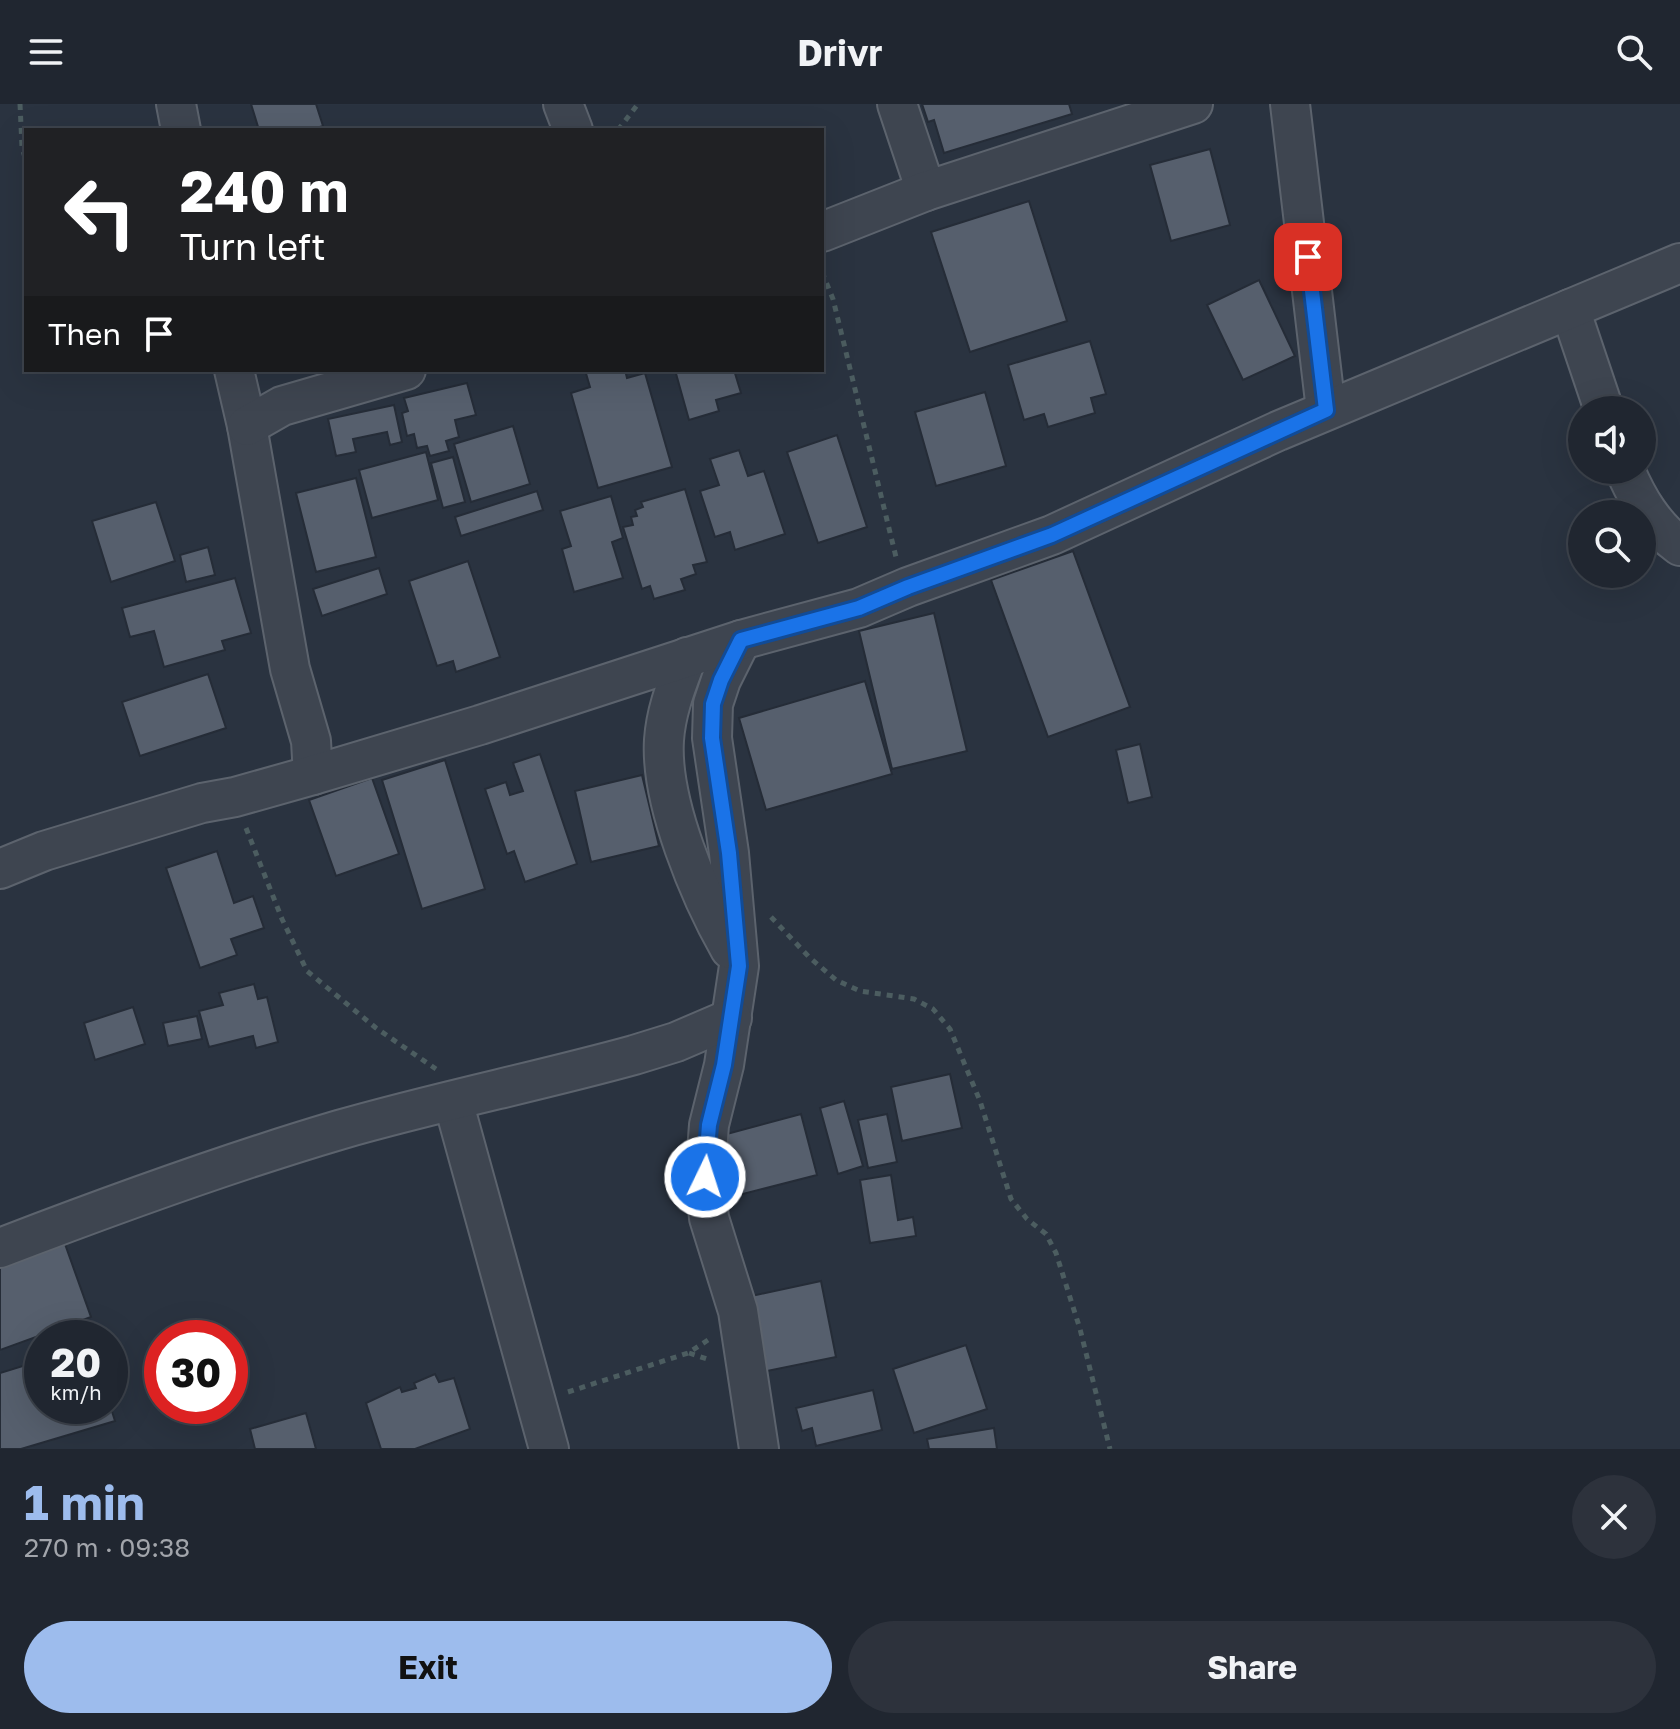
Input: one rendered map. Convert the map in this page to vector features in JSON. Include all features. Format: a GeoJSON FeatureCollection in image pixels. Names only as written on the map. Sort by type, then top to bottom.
{"type":"FeatureCollection","features":[{"type":"Feature","properties":{"kind":"street"},"geometry":{"type":"LineString","coordinates":[[176,104],[181,128]]}},
{"type":"Feature","properties":{"kind":"street"},"geometry":{"type":"LineString","coordinates":[[563,104],[572,128]]}},
{"type":"Feature","properties":{"kind":"street"},"geometry":{"type":"LineString","coordinates":[[897,104],[926,191]]}},
{"type":"Feature","properties":{"kind":"street"},"geometry":{"type":"LineString","coordinates":[[824,231],[926,191],[1193,104]]}},
{"type":"Feature","properties":{"kind":"street"},"geometry":{"type":"LineString","coordinates":[[1290,104],[1326,410]]}},
{"type":"Feature","properties":{"kind":"street"},"geometry":{"type":"LineString","coordinates":[[0,869],[58,846],[202,803],[313,775],[480,725],[741,640],[859,608],[1052,535],[1326,410],[1680,263]]}},
{"type":"Feature","properties":{"kind":"street"},"geometry":{"type":"LineString","coordinates":[[1570,309],[1599,396]]}},
{"type":"Feature","properties":{"kind":"street"},"geometry":{"type":"LineString","coordinates":[[234,372],[290,669],[311,741],[313,775]]}},
{"type":"Feature","properties":{"kind":"street"},"geometry":{"type":"LineString","coordinates":[[247,426],[282,406],[399,372]]}},
{"type":"Feature","properties":{"kind":"street"},"geometry":{"type":"LineString","coordinates":[[1631,484],[1653,522],[1680,546]]}},
{"type":"Feature","properties":{"kind":"street"},"geometry":{"type":"LineString","coordinates":[[741,640],[713,704],[712,738],[729,853],[739,966],[724,1065],[709,1125],[705,1177],[709,1218],[738,1311],[759,1449]]}},
{"type":"Feature","properties":{"kind":"street"},"geometry":{"type":"LineString","coordinates":[[687,657],[670,703],[664,740],[665,773],[678,824],[702,892],[739,966]]}},
{"type":"Feature","properties":{"kind":"street"},"geometry":{"type":"LineString","coordinates":[[0,1248],[129,1199],[340,1130],[634,1055],[676,1042],[732,1018]]}},
{"type":"Feature","properties":{"kind":"street"},"geometry":{"type":"LineString","coordinates":[[462,1098],[549,1449]]}},
{"type":"Feature","properties":{"kind":"path"},"geometry":{"type":"LineString","coordinates":[[20,104],[24,154]]}},
{"type":"Feature","properties":{"kind":"path"},"geometry":{"type":"LineString","coordinates":[[620,128],[638,104]]}},
{"type":"Feature","properties":{"kind":"path"},"geometry":{"type":"LineString","coordinates":[[824,277],[833,299],[894,552],[908,587]]}},
{"type":"Feature","properties":{"kind":"path"},"geometry":{"type":"LineString","coordinates":[[235,797],[282,919],[307,971],[462,1098]]}},
{"type":"Feature","properties":{"kind":"path"},"geometry":{"type":"LineString","coordinates":[[762,906],[810,958],[836,980],[860,991],[914,999],[933,1009],[950,1029],[980,1101],[1011,1199],[1027,1219],[1046,1234],[1056,1253],[1080,1329],[1110,1449]]}},
{"type":"Feature","properties":{"kind":"path"},"geometry":{"type":"LineString","coordinates":[[536,1402],[688,1353],[715,1335],[738,1311]]}},
{"type":"Feature","properties":{"kind":"building"},"geometry":{"type":"Polygon","coordinates":[[[251,104],[316,104],[323,126],[316,128],[258,128],[251,104]]]}},
{"type":"Feature","properties":{"kind":"building"},"geometry":{"type":"Polygon","coordinates":[[[922,104],[1069,104],[1072,114],[944,153],[934,120],[928,122],[922,104]]]}},
{"type":"Feature","properties":{"kind":"building"},"geometry":{"type":"Polygon","coordinates":[[[1210,149],[1230,225],[1171,241],[1150,165],[1210,149]]]}},
{"type":"Feature","properties":{"kind":"building"},"geometry":{"type":"Polygon","coordinates":[[[1029,201],[1067,321],[970,352],[931,232],[1029,201]]]}},
{"type":"Feature","properties":{"kind":"building"},"geometry":{"type":"Polygon","coordinates":[[[1259,280],[1295,356],[1243,380],[1207,305],[1259,280]]]}},
{"type":"Feature","properties":{"kind":"building"},"geometry":{"type":"Polygon","coordinates":[[[1090,341],[1106,394],[1091,398],[1095,413],[1048,427],[1044,414],[1024,420],[1008,365],[1090,341]]]}},
{"type":"Feature","properties":{"kind":"building"},"geometry":{"type":"Polygon","coordinates":[[[586,372],[626,372],[627,378],[645,373],[672,467],[598,488],[571,393],[590,387],[586,372]]]}},
{"type":"Feature","properties":{"kind":"building"},"geometry":{"type":"Polygon","coordinates":[[[676,372],[735,372],[741,393],[716,400],[719,411],[689,420],[676,372]]]}},
{"type":"Feature","properties":{"kind":"building"},"geometry":{"type":"Polygon","coordinates":[[[467,383],[476,415],[455,420],[459,437],[446,441],[449,451],[430,456],[427,446],[417,448],[414,434],[407,436],[402,413],[408,411],[404,398],[467,383]]]}},
{"type":"Feature","properties":{"kind":"building"},"geometry":{"type":"Polygon","coordinates":[[[985,392],[1006,466],[936,486],[915,412],[985,392]]]}},
{"type":"Feature","properties":{"kind":"building"},"geometry":{"type":"Polygon","coordinates":[[[394,405],[402,442],[390,445],[387,432],[353,439],[356,452],[336,456],[328,419],[394,405]]]}},
{"type":"Feature","properties":{"kind":"building"},"geometry":{"type":"Polygon","coordinates":[[[513,426],[530,484],[471,502],[454,444],[513,426]]]}},
{"type":"Feature","properties":{"kind":"building"},"geometry":{"type":"Polygon","coordinates":[[[837,435],[867,527],[818,543],[787,452],[837,435]]]}},
{"type":"Feature","properties":{"kind":"building"},"geometry":{"type":"Polygon","coordinates":[[[739,450],[748,476],[764,471],[785,534],[735,550],[730,532],[715,537],[700,491],[719,485],[710,459],[739,450]]]}},
{"type":"Feature","properties":{"kind":"building"},"geometry":{"type":"Polygon","coordinates":[[[426,452],[438,500],[372,518],[359,470],[426,452]]]}},
{"type":"Feature","properties":{"kind":"building"},"geometry":{"type":"Polygon","coordinates":[[[453,457],[465,502],[443,508],[431,463],[453,457]]]}},
{"type":"Feature","properties":{"kind":"building"},"geometry":{"type":"Polygon","coordinates":[[[356,478],[376,557],[316,572],[296,493],[356,478]]]}},
{"type":"Feature","properties":{"kind":"building"},"geometry":{"type":"Polygon","coordinates":[[[685,489],[707,562],[693,565],[696,574],[681,579],[685,590],[654,599],[650,586],[642,589],[623,527],[633,525],[631,517],[637,516],[635,510],[643,507],[641,502],[685,489]]]}},
{"type":"Feature","properties":{"kind":"building"},"geometry":{"type":"Polygon","coordinates":[[[537,491],[543,510],[461,536],[455,517],[537,491]]]}},
{"type":"Feature","properties":{"kind":"building"},"geometry":{"type":"Polygon","coordinates":[[[611,496],[623,538],[612,542],[623,578],[574,592],[562,549],[571,546],[560,511],[611,496]]]}},
{"type":"Feature","properties":{"kind":"building"},"geometry":{"type":"Polygon","coordinates":[[[156,502],[175,561],[111,582],[92,521],[156,502]]]}},
{"type":"Feature","properties":{"kind":"building"},"geometry":{"type":"Polygon","coordinates":[[[208,547],[215,575],[186,582],[180,555],[208,547]]]}},
{"type":"Feature","properties":{"kind":"building"},"geometry":{"type":"Polygon","coordinates":[[[1073,551],[1130,707],[1048,737],[991,580],[1073,551]]]}},
{"type":"Feature","properties":{"kind":"building"},"geometry":{"type":"Polygon","coordinates":[[[468,561],[500,657],[456,672],[453,661],[437,666],[409,581],[468,561]]]}},
{"type":"Feature","properties":{"kind":"building"},"geometry":{"type":"Polygon","coordinates":[[[379,568],[387,594],[322,616],[313,589],[379,568]]]}},
{"type":"Feature","properties":{"kind":"building"},"geometry":{"type":"Polygon","coordinates":[[[235,578],[251,633],[222,641],[225,650],[164,667],[154,631],[130,637],[122,608],[235,578]]]}},
{"type":"Feature","properties":{"kind":"building"},"geometry":{"type":"Polygon","coordinates":[[[934,613],[967,751],[892,769],[859,631],[934,613]]]}},
{"type":"Feature","properties":{"kind":"building"},"geometry":{"type":"Polygon","coordinates":[[[208,674],[226,728],[140,756],[122,702],[208,674]]]}},
{"type":"Feature","properties":{"kind":"building"},"geometry":{"type":"Polygon","coordinates":[[[865,681],[892,774],[766,810],[739,718],[865,681]]]}},
{"type":"Feature","properties":{"kind":"building"},"geometry":{"type":"Polygon","coordinates":[[[1140,744],[1152,797],[1128,803],[1116,750],[1140,744]]]}},
{"type":"Feature","properties":{"kind":"building"},"geometry":{"type":"Polygon","coordinates":[[[540,754],[577,864],[525,882],[514,851],[507,854],[485,789],[506,782],[510,795],[523,791],[513,763],[540,754]]]}},
{"type":"Feature","properties":{"kind":"building"},"geometry":{"type":"Polygon","coordinates":[[[445,760],[485,889],[422,909],[382,780],[445,760]]]}},
{"type":"Feature","properties":{"kind":"building"},"geometry":{"type":"Polygon","coordinates":[[[642,775],[659,846],[591,862],[575,791],[642,775]]]}},
{"type":"Feature","properties":{"kind":"building"},"geometry":{"type":"Polygon","coordinates":[[[372,778],[399,854],[336,876],[309,800],[372,778]]]}},
{"type":"Feature","properties":{"kind":"building"},"geometry":{"type":"Polygon","coordinates":[[[217,851],[234,903],[253,896],[264,928],[231,939],[237,955],[200,968],[166,868],[217,851]]]}},
{"type":"Feature","properties":{"kind":"building"},"geometry":{"type":"Polygon","coordinates":[[[254,984],[258,999],[267,997],[278,1042],[256,1048],[253,1036],[209,1047],[199,1011],[223,1005],[219,993],[254,984]]]}},
{"type":"Feature","properties":{"kind":"building"},"geometry":{"type":"Polygon","coordinates":[[[133,1007],[145,1044],[95,1060],[84,1023],[133,1007]]]}},
{"type":"Feature","properties":{"kind":"building"},"geometry":{"type":"Polygon","coordinates":[[[197,1016],[202,1039],[168,1046],[163,1023],[197,1016]]]}},
{"type":"Feature","properties":{"kind":"building"},"geometry":{"type":"Polygon","coordinates":[[[950,1074],[962,1128],[902,1141],[891,1087],[950,1074]]]}},
{"type":"Feature","properties":{"kind":"building"},"geometry":{"type":"Polygon","coordinates":[[[844,1101],[863,1166],[838,1174],[820,1108],[844,1101]]]}},
{"type":"Feature","properties":{"kind":"building"},"geometry":{"type":"Polygon","coordinates":[[[801,1114],[817,1175],[739,1195],[723,1135],[801,1114]]]}},
{"type":"Feature","properties":{"kind":"building"},"geometry":{"type":"Polygon","coordinates":[[[887,1114],[897,1162],[868,1168],[858,1120],[887,1114]]]}},
{"type":"Feature","properties":{"kind":"building"},"geometry":{"type":"Polygon","coordinates":[[[891,1175],[898,1220],[913,1217],[916,1236],[870,1243],[860,1180],[891,1175]]]}},
{"type":"Feature","properties":{"kind":"building"},"geometry":{"type":"Polygon","coordinates":[[[60,1230],[91,1317],[83,1320],[24,1320],[24,1341],[0,1350],[0,1252],[60,1230]]]}},
{"type":"Feature","properties":{"kind":"building"},"geometry":{"type":"Polygon","coordinates":[[[821,1281],[836,1357],[757,1373],[742,1298],[821,1281]]]}},
{"type":"Feature","properties":{"kind":"building"},"geometry":{"type":"Polygon","coordinates":[[[966,1345],[987,1409],[914,1433],[893,1369],[966,1345]]]}},
{"type":"Feature","properties":{"kind":"building"},"geometry":{"type":"Polygon","coordinates":[[[24,1366],[24,1424],[105,1424],[21,1449],[0,1449],[0,1373],[24,1366]]]}},
{"type":"Feature","properties":{"kind":"building"},"geometry":{"type":"Polygon","coordinates":[[[435,1374],[439,1382],[454,1378],[470,1429],[415,1449],[381,1449],[366,1403],[400,1387],[402,1392],[416,1388],[414,1383],[435,1374]]]}},
{"type":"Feature","properties":{"kind":"building"},"geometry":{"type":"Polygon","coordinates":[[[873,1390],[882,1430],[816,1446],[812,1428],[802,1431],[796,1408],[873,1390]]]}},
{"type":"Feature","properties":{"kind":"building"},"geometry":{"type":"Polygon","coordinates":[[[306,1413],[316,1449],[255,1449],[250,1429],[306,1413]]]}},
{"type":"Feature","properties":{"kind":"building"},"geometry":{"type":"Polygon","coordinates":[[[994,1428],[997,1449],[929,1449],[927,1439],[994,1428]]]}},
{"type":"Feature","properties":{"kind":"route"},"geometry":{"type":"LineString","coordinates":[[705,1177],[709,1125],[724,1065],[739,966],[729,853],[712,738],[713,704],[741,640],[859,608],[1052,535],[1326,410],[1308,257]]}}]}
